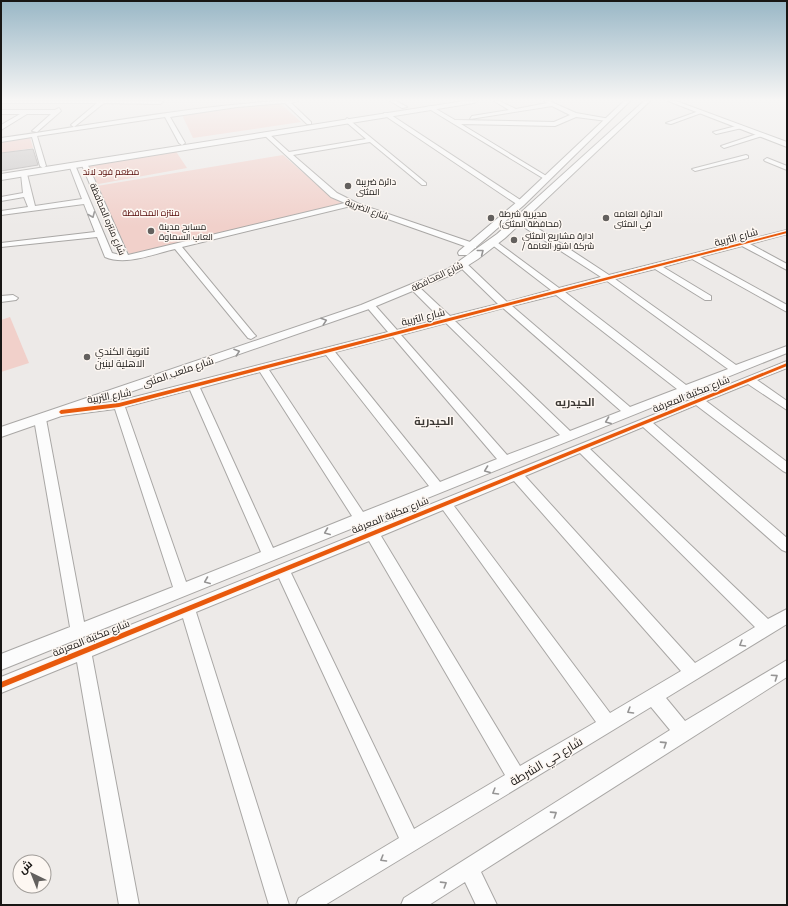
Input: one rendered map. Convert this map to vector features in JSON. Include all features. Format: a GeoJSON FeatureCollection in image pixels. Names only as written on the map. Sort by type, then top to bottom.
{"type":"FeatureCollection","features":[{"type":"Feature","properties":{"kind":"main road"},"geometry":{"type":"LineString","coordinates":[[1,172],[180,143]]}},
{"type":"Feature","properties":{"kind":"main road"},"geometry":{"type":"LineString","coordinates":[[1,177],[208,143]]}},
{"type":"Feature","properties":{"kind":"main road"},"geometry":{"type":"LineString","coordinates":[[548,177],[582,143]]}},
{"type":"Feature","properties":{"kind":"main road"},"geometry":{"type":"LineString","coordinates":[[563,178],[569,165],[592,143]]}},
{"type":"Feature","properties":{"kind":"main road"},"geometry":{"type":"LineString","coordinates":[[548,177],[569,165],[593,143]]}},
{"type":"Feature","properties":{"kind":"main road"},"geometry":{"type":"LineString","coordinates":[[563,178],[601,143]]}},
{"type":"Feature","properties":{"kind":"main road","name":"شارع المحافظة"},"geometry":{"type":"LineString","coordinates":[[284,330],[422,276],[451,261],[473,246],[548,177]]}},
{"type":"Feature","properties":{"kind":"main road","name":"شارع المحافظة"},"geometry":{"type":"LineString","coordinates":[[284,330],[370,305],[415,288],[463,265],[494,242],[563,178]]}},
{"type":"Feature","properties":{"kind":"main road","name":"شارع ملعب المثنى"},"geometry":{"type":"LineString","coordinates":[[1,422],[251,336],[284,330]]}},
{"type":"Feature","properties":{"kind":"main road","name":"شارع ملعب المثنى"},"geometry":{"type":"LineString","coordinates":[[1,432],[61,412],[284,330]]}},
{"type":"Feature","properties":{"kind":"street"},"geometry":{"type":"LineString","coordinates":[[36,143],[42,166]]}},
{"type":"Feature","properties":{"kind":"street","name":"شارع الضريبة"},"geometry":{"type":"LineString","coordinates":[[276,143],[334,195],[351,204],[473,246]]}},
{"type":"Feature","properties":{"kind":"street"},"geometry":{"type":"LineString","coordinates":[[287,154],[351,143]]}},
{"type":"Feature","properties":{"kind":"street"},"geometry":{"type":"LineString","coordinates":[[374,143],[424,184]]}},
{"type":"Feature","properties":{"kind":"street"},"geometry":{"type":"LineString","coordinates":[[430,143],[521,203]]}},
{"type":"Feature","properties":{"kind":"street"},"geometry":{"type":"LineString","coordinates":[[489,143],[548,177]]}},
{"type":"Feature","properties":{"kind":"street"},"geometry":{"type":"LineString","coordinates":[[695,169],[746,158],[724,146],[732,143]]}},
{"type":"Feature","properties":{"kind":"street"},"geometry":{"type":"LineString","coordinates":[[767,160],[787,168]]}},
{"type":"Feature","properties":{"kind":"street","name":"شارع منتزه المحافظة"},"geometry":{"type":"LineString","coordinates":[[72,165],[108,255],[115,258],[125,258],[84,163]]}},
{"type":"Feature","properties":{"kind":"street"},"geometry":{"type":"LineString","coordinates":[[24,174],[27,194],[32,209]]}},
{"type":"Feature","properties":{"kind":"street"},"geometry":{"type":"LineString","coordinates":[[1,199],[27,194]]}},
{"type":"Feature","properties":{"kind":"street"},"geometry":{"type":"LineString","coordinates":[[1,212],[86,201]]}},
{"type":"Feature","properties":{"kind":"street"},"geometry":{"type":"LineString","coordinates":[[125,258],[351,204]]}},
{"type":"Feature","properties":{"kind":"street"},"geometry":{"type":"LineString","coordinates":[[519,220],[607,279],[736,370]]}},
{"type":"Feature","properties":{"kind":"street","name":"شارع التربية"},"geometry":{"type":"LineString","coordinates":[[61,412],[119,405],[787,232]]}},
{"type":"Feature","properties":{"kind":"street"},"geometry":{"type":"LineString","coordinates":[[1,245],[100,234]]}},
{"type":"Feature","properties":{"kind":"street"},"geometry":{"type":"LineString","coordinates":[[494,242],[685,390]]}},
{"type":"Feature","properties":{"kind":"street"},"geometry":{"type":"LineString","coordinates":[[744,244],[787,267]]}},
{"type":"Feature","properties":{"kind":"street"},"geometry":{"type":"LineString","coordinates":[[177,246],[251,336]]}},
{"type":"Feature","properties":{"kind":"street"},"geometry":{"type":"LineString","coordinates":[[694,257],[787,309]]}},
{"type":"Feature","properties":{"kind":"street"},"geometry":{"type":"LineString","coordinates":[[463,265],[506,306],[629,412]]}},
{"type":"Feature","properties":{"kind":"street"},"geometry":{"type":"LineString","coordinates":[[656,266],[708,298]]}},
{"type":"Feature","properties":{"kind":"street"},"geometry":{"type":"LineString","coordinates":[[415,288],[568,436]]}},
{"type":"Feature","properties":{"kind":"street"},"geometry":{"type":"LineString","coordinates":[[1,299],[13,298]]}},
{"type":"Feature","properties":{"kind":"street"},"geometry":{"type":"LineString","coordinates":[[370,305],[506,462]]}},
{"type":"Feature","properties":{"kind":"street","name":"شارع مكتبة المعرفة"},"geometry":{"type":"LineString","coordinates":[[1,662],[182,591],[360,518],[439,489],[568,436],[786,350]]}},
{"type":"Feature","properties":{"kind":"street"},"geometry":{"type":"LineString","coordinates":[[328,351],[439,489]]}},
{"type":"Feature","properties":{"kind":"street","name":"شارع مكتبة المعرفة"},"geometry":{"type":"LineString","coordinates":[[1,685],[787,364]]}},
{"type":"Feature","properties":{"kind":"street"},"geometry":{"type":"LineString","coordinates":[[263,368],[360,518]]}},
{"type":"Feature","properties":{"kind":"street"},"geometry":{"type":"LineString","coordinates":[[749,380],[787,406]]}},
{"type":"Feature","properties":{"kind":"street"},"geometry":{"type":"LineString","coordinates":[[194,386],[269,555]]}},
{"type":"Feature","properties":{"kind":"street"},"geometry":{"type":"LineString","coordinates":[[698,401],[787,468]]}},
{"type":"Feature","properties":{"kind":"street"},"geometry":{"type":"LineString","coordinates":[[119,405],[182,591]]}},
{"type":"Feature","properties":{"kind":"street"},"geometry":{"type":"LineString","coordinates":[[40,419],[78,632]]}},
{"type":"Feature","properties":{"kind":"street"},"geometry":{"type":"LineString","coordinates":[[644,422],[787,546]]}},
{"type":"Feature","properties":{"kind":"street"},"geometry":{"type":"LineString","coordinates":[[582,448],[767,628]]}},
{"type":"Feature","properties":{"kind":"street"},"geometry":{"type":"LineString","coordinates":[[515,474],[693,673]]}},
{"type":"Feature","properties":{"kind":"street"},"geometry":{"type":"LineString","coordinates":[[445,503],[608,724]]}},
{"type":"Feature","properties":{"kind":"street"},"geometry":{"type":"LineString","coordinates":[[372,533],[517,778]]}},
{"type":"Feature","properties":{"kind":"street"},"geometry":{"type":"LineString","coordinates":[[282,569],[411,842]]}},
{"type":"Feature","properties":{"kind":"street"},"geometry":{"type":"LineString","coordinates":[[188,609],[279,905]]}},
{"type":"Feature","properties":{"kind":"street","name":"شارع حي الشرطة"},"geometry":{"type":"LineString","coordinates":[[306,905],[787,616]]}},
{"type":"Feature","properties":{"kind":"street"},"geometry":{"type":"LineString","coordinates":[[83,651],[128,905]]}},
{"type":"Feature","properties":{"kind":"street"},"geometry":{"type":"LineString","coordinates":[[411,905],[683,732],[787,668]]}},
{"type":"Feature","properties":{"kind":"street"},"geometry":{"type":"LineString","coordinates":[[654,697],[683,732]]}},
{"type":"Feature","properties":{"kind":"street"},"geometry":{"type":"LineString","coordinates":[[469,869],[487,905]]}},
{"type":"Feature","properties":{"kind":"green space"},"geometry":{"type":"Polygon","coordinates":[[[1,143],[32,143],[33,148],[1,153],[1,143]]]}},
{"type":"Feature","properties":{"kind":"green space","name":"مطعم فود لاند"},"geometry":{"type":"Polygon","coordinates":[[[175,150],[187,168],[93,185],[89,164],[175,150]]]}},
{"type":"Feature","properties":{"kind":"green space","name":"منتزه المحافظة"},"geometry":{"type":"Polygon","coordinates":[[[283,155],[332,198],[344,204],[129,254],[97,186],[283,155]]]}},
{"type":"Feature","properties":{"kind":"green space"},"geometry":{"type":"Polygon","coordinates":[[[10,317],[29,363],[1,372],[1,320],[10,317]]]}},
{"type":"Feature","properties":{"kind":"building"},"geometry":{"type":"Polygon","coordinates":[[[33,149],[38,165],[1,171],[1,153],[33,149]]]}},
{"type":"Feature","properties":{"kind":"cycle path"},"geometry":{"type":"LineString","coordinates":[[61,412],[119,405],[787,232]]}},
{"type":"Feature","properties":{"kind":"cycle path"},"geometry":{"type":"LineString","coordinates":[[1,685],[787,364]]}},
{"type":"Feature","properties":{"kind":"place","name":"دائرة ضريبة المثنى"},"geometry":{"type":"Point","coordinates":[348,186]}},
{"type":"Feature","properties":{"kind":"place","name":"مديرية شرطة (محافظة المثنى)"},"geometry":{"type":"Point","coordinates":[491,218]}},
{"type":"Feature","properties":{"kind":"place","name":"الدائرة العامه في المثنى"},"geometry":{"type":"Point","coordinates":[606,218]}},
{"type":"Feature","properties":{"kind":"place","name":"مسابح مدينة العاب السماوة"},"geometry":{"type":"Point","coordinates":[151,231]}},
{"type":"Feature","properties":{"kind":"place","name":"ادارة مشاريع المثنى / شركة اشور العامة"},"geometry":{"type":"Point","coordinates":[514,240]}},
{"type":"Feature","properties":{"kind":"place","name":"ثانوية الكندي الاهلية لبنين"},"geometry":{"type":"Point","coordinates":[87,357]}},
{"type":"Feature","properties":{"kind":"district","name":"الحيدريه"},"geometry":{"type":"Point","coordinates":[575,402]}},
{"type":"Feature","properties":{"kind":"district","name":"الحيدرية"},"geometry":{"type":"Point","coordinates":[434,421]}}]}
